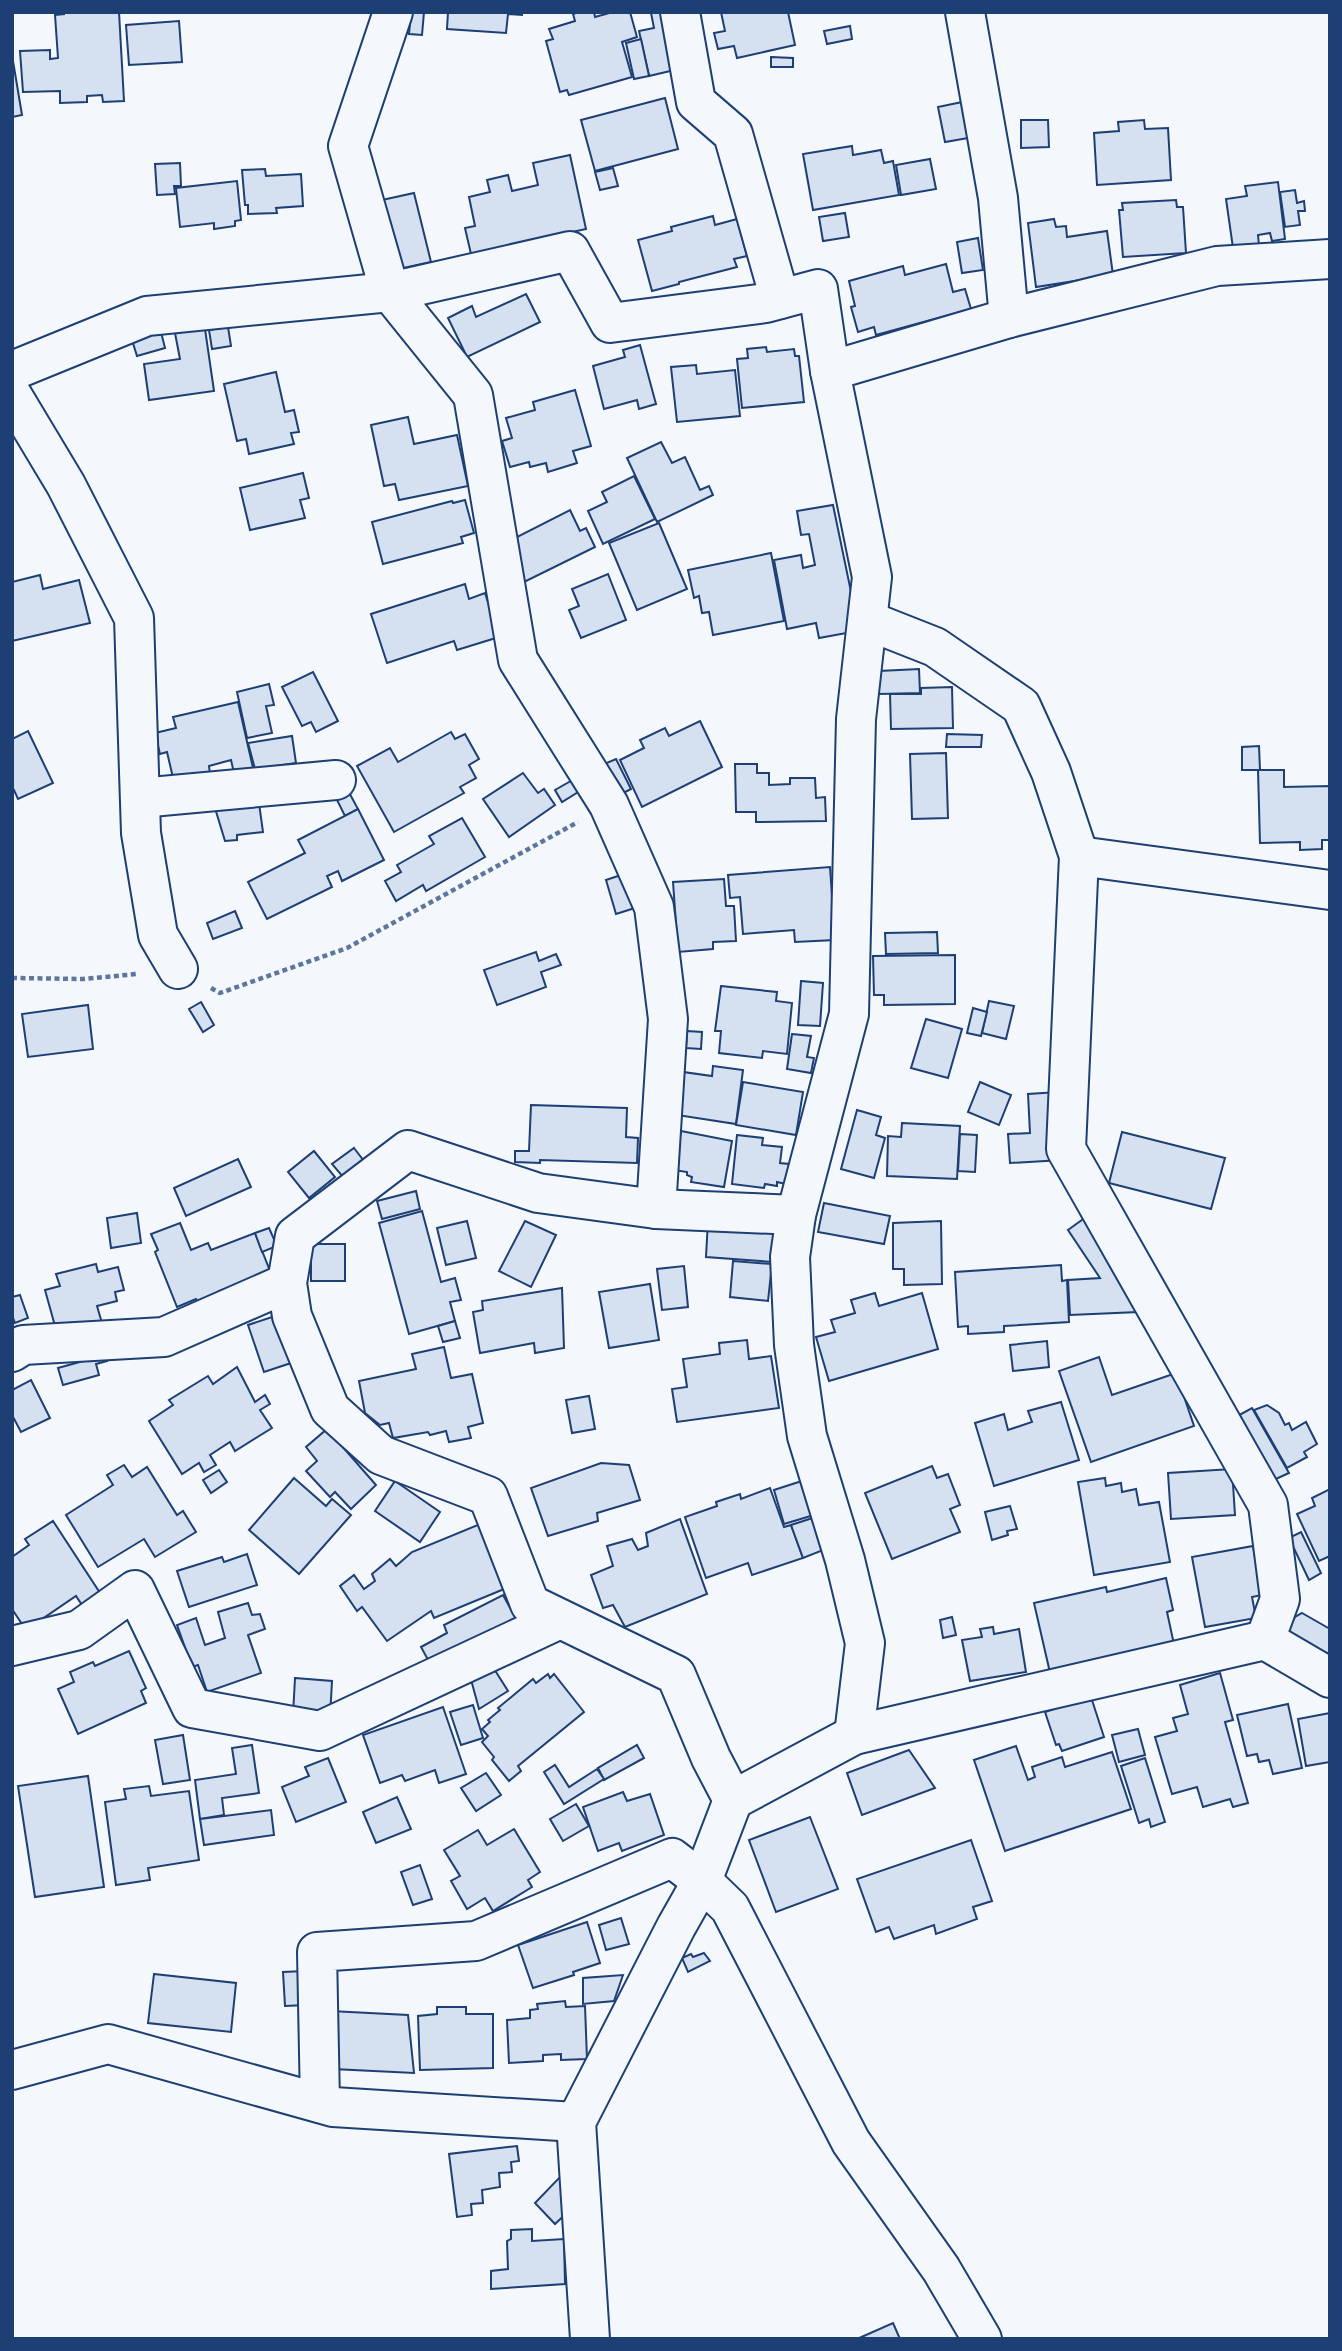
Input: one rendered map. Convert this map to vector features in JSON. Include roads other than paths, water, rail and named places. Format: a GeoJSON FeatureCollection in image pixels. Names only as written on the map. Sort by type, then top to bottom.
{"type":"FeatureCollection","features":[{"type":"Feature","properties":{"kind":"street"},"geometry":{"type":"LineString","coordinates":[[393,12],[348,146],[390,292],[472,395],[518,660],[609,805],[654,906],[668,1019],[656,1209]]}},
{"type":"Feature","properties":{"kind":"street"},"geometry":{"type":"LineString","coordinates":[[680,12],[696,102],[733,134],[780,299]]}},
{"type":"Feature","properties":{"kind":"street"},"geometry":{"type":"LineString","coordinates":[[965,12],[999,198],[1009,318]]}},
{"type":"Feature","properties":{"kind":"street"},"geometry":{"type":"LineString","coordinates":[[12,370],[147,316],[390,292],[570,251],[610,323],[766,303],[818,289],[830,371],[872,577],[856,719],[849,1014],[796,1215],[790,1257],[794,1345],[807,1436],[845,1560],[865,1643],[854,1735]]}},
{"type":"Feature","properties":{"kind":"street"},"geometry":{"type":"LineString","coordinates":[[830,371],[1009,318],[1217,266],[1330,259]]}},
{"type":"Feature","properties":{"kind":"street"},"geometry":{"type":"LineString","coordinates":[[12,395],[66,485],[134,618],[141,833],[158,935],[178,970]]}},
{"type":"Feature","properties":{"kind":"street"},"geometry":{"type":"LineString","coordinates":[[869,621],[935,647],[1021,706],[1051,772],[1079,856],[1066,1149],[1268,1505],[1280,1598],[1265,1640]]}},
{"type":"Feature","properties":{"kind":"street"},"geometry":{"type":"LineString","coordinates":[[140,798],[336,780]]}},
{"type":"Feature","properties":{"kind":"street"},"geometry":{"type":"LineString","coordinates":[[1079,856],[1330,890]]}},
{"type":"Feature","properties":{"kind":"street"},"geometry":{"type":"LineString","coordinates":[[733,1800],[711,1758],[676,1675],[530,1604],[488,1496],[381,1455],[330,1409],[292,1316],[287,1283],[295,1236],[408,1150],[538,1193],[656,1209],[796,1215]]}},
{"type":"Feature","properties":{"kind":"street"},"geometry":{"type":"LineString","coordinates":[[12,1352],[23,1345],[164,1338],[287,1283]]}},
{"type":"Feature","properties":{"kind":"street"},"geometry":{"type":"LineString","coordinates":[[12,1646],[79,1630],[135,1590],[192,1708],[320,1731],[560,1619]]}},
{"type":"Feature","properties":{"kind":"street"},"geometry":{"type":"LineString","coordinates":[[590,2339],[576,2122],[702,1881],[733,1800],[854,1735],[1265,1640],[1330,1678]]}},
{"type":"Feature","properties":{"kind":"street"},"geometry":{"type":"LineString","coordinates":[[320,2103],[317,1952],[476,1941],[672,1858],[702,1881],[730,1908],[852,2142],[941,2269],[982,2339]]}},
{"type":"Feature","properties":{"kind":"street"},"geometry":{"type":"LineString","coordinates":[[12,2070],[108,2044],[333,2107],[576,2122]]}}]}
